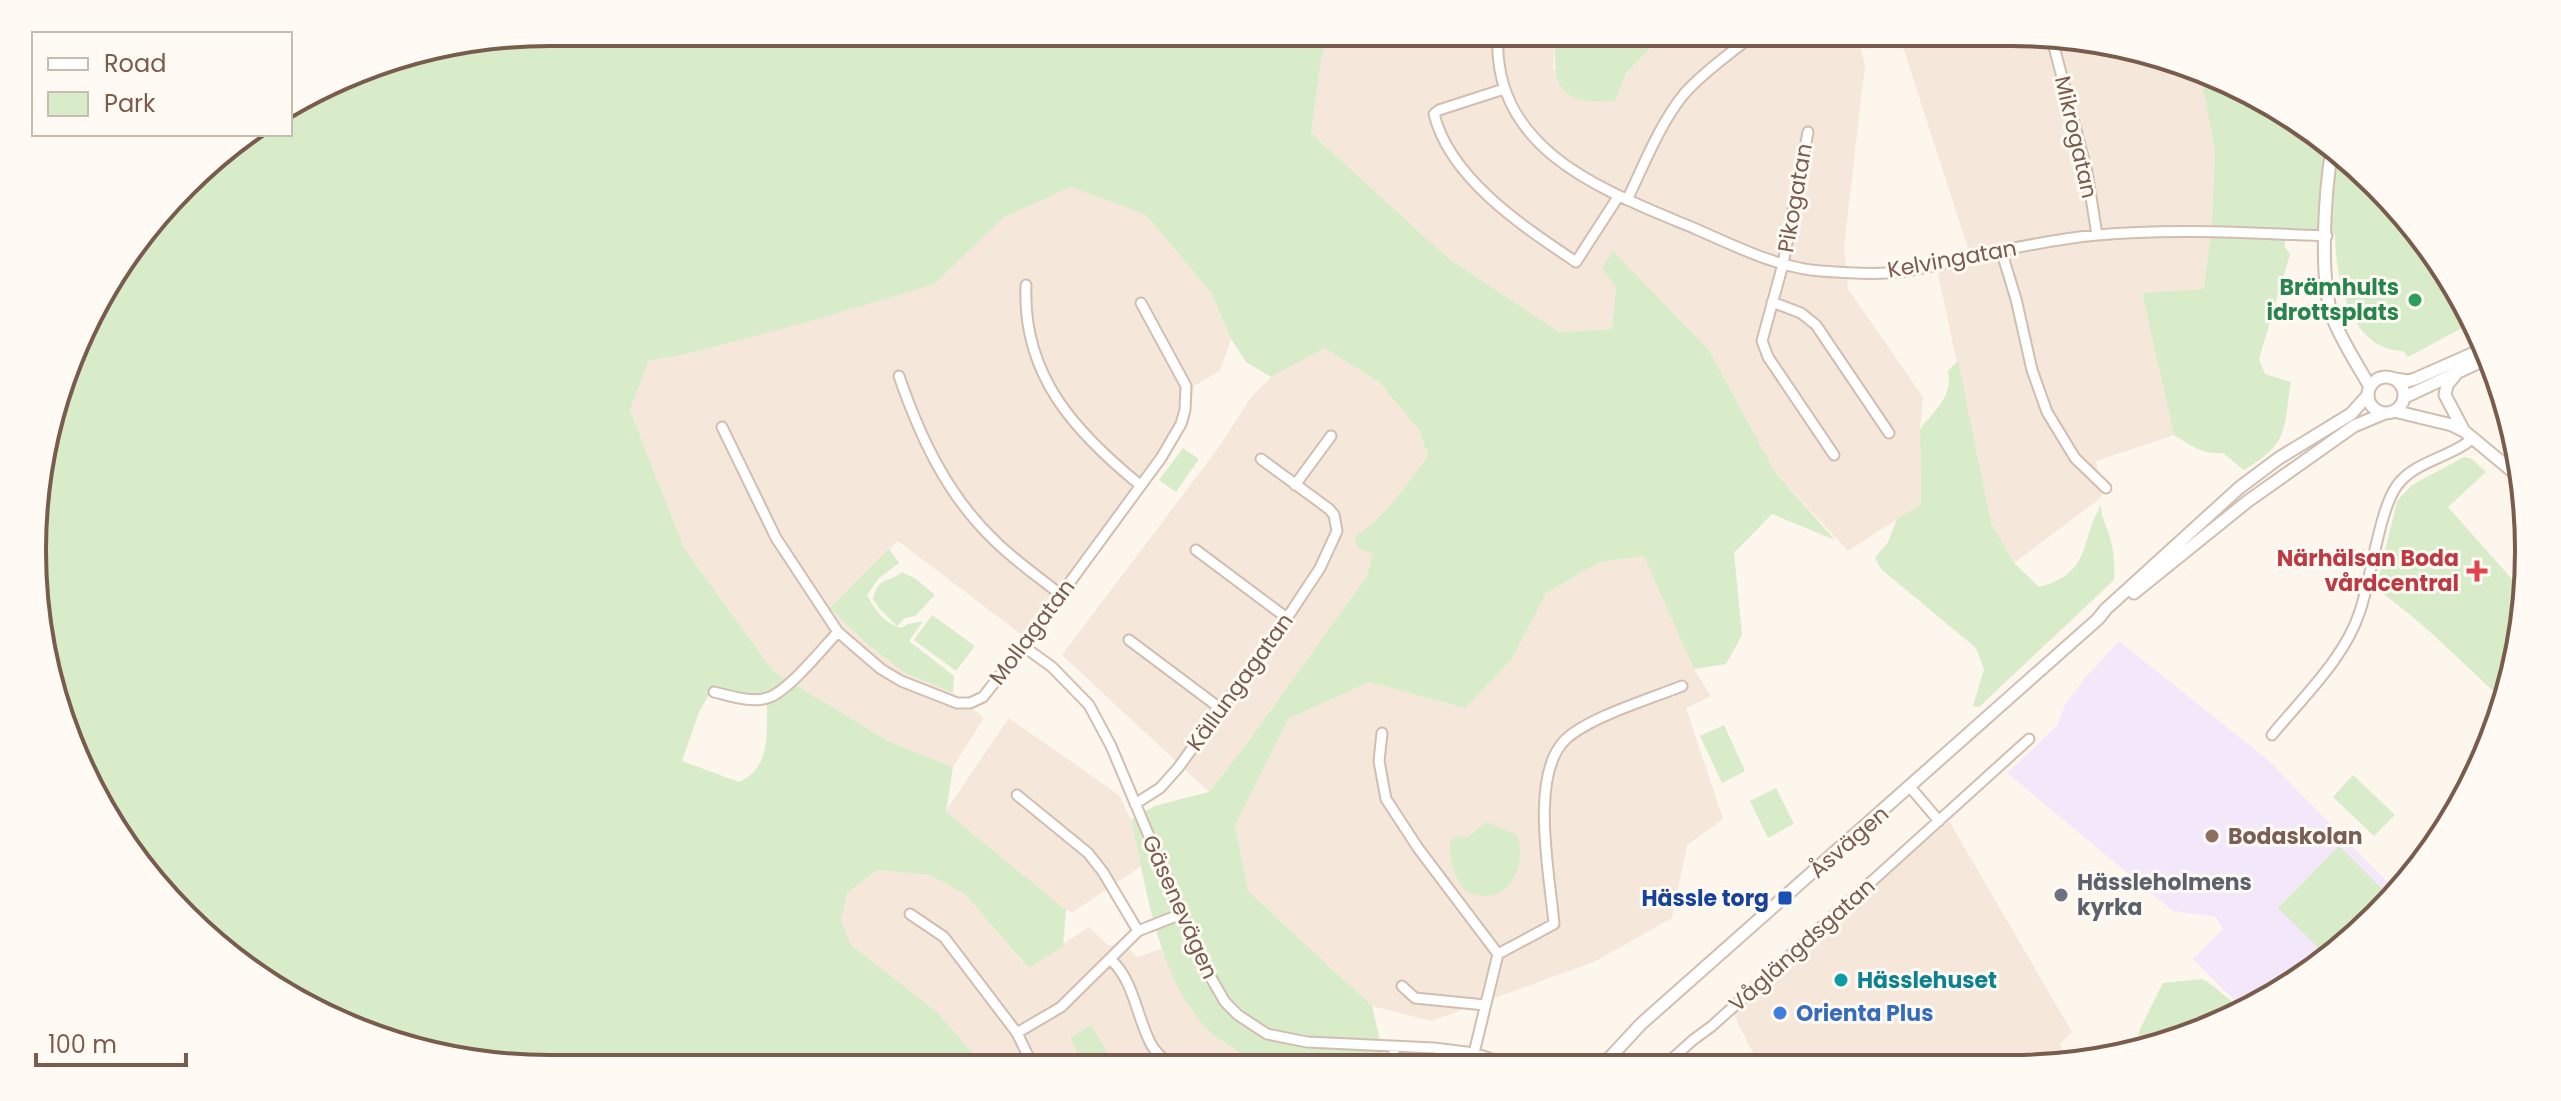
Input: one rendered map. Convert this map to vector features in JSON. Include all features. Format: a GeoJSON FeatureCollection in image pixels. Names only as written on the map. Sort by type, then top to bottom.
{"type":"FeatureCollection","features":[{"type":"Feature","properties":{"kind":"street","name":"Kelvingatan"},"geometry":{"type":"LineString","coordinates":[[1498,46],[1499,75],[1520,120],[1545,149],[1571,170],[1622,199],[1783,264],[1820,271],[1892,272],[2097,235],[2208,232],[2327,236]]}},
{"type":"Feature","properties":{"kind":"street"},"geometry":{"type":"LineString","coordinates":[[1504,89],[1434,114],[1449,148],[1492,200],[1531,232],[1576,262],[1622,199],[1684,94],[1738,46]]}},
{"type":"Feature","properties":{"kind":"street","name":"Mikrogatan"},"geometry":{"type":"LineString","coordinates":[[2054,48],[2087,172],[2097,235]]}},
{"type":"Feature","properties":{"kind":"street","name":"Pikogatan"},"geometry":{"type":"LineString","coordinates":[[1808,132],[1783,264],[1762,341],[1768,357],[1834,455]]}},
{"type":"Feature","properties":{"kind":"street"},"geometry":{"type":"LineString","coordinates":[[2331,161],[2327,236],[2328,296],[2335,323],[2355,358],[2374,408],[2441,421],[2469,435],[2508,467]]}},
{"type":"Feature","properties":{"kind":"street"},"geometry":{"type":"LineString","coordinates":[[2001,250],[2032,370],[2047,412],[2075,458],[2106,488]]}},
{"type":"Feature","properties":{"kind":"street"},"geometry":{"type":"LineString","coordinates":[[1026,285],[1025,307],[1037,360],[1054,398],[1100,452],[1140,485]]}},
{"type":"Feature","properties":{"kind":"street"},"geometry":{"type":"LineString","coordinates":[[1772,302],[1801,313],[1816,325],[1889,433]]}},
{"type":"Feature","properties":{"kind":"street","name":"Mollagatan"},"geometry":{"type":"LineString","coordinates":[[722,427],[776,538],[838,632],[881,669],[901,681],[957,703],[970,703],[983,697],[1023,646],[1181,424],[1187,398],[1180,370],[1141,303]]}},
{"type":"Feature","properties":{"kind":"street"},"geometry":{"type":"LineString","coordinates":[[2355,358],[2370,370],[2401,381],[2415,379],[2475,353]]}},
{"type":"Feature","properties":{"kind":"street"},"geometry":{"type":"LineString","coordinates":[[2390,412],[2404,398],[2479,362]]}},
{"type":"Feature","properties":{"kind":"street"},"geometry":{"type":"LineString","coordinates":[[2459,370],[2447,385],[2445,395],[2469,435]]}},
{"type":"Feature","properties":{"kind":"street"},"geometry":{"type":"LineString","coordinates":[[899,376],[927,444],[963,506],[1016,560],[1061,595]]}},
{"type":"Feature","properties":{"kind":"street"},"geometry":{"type":"LineString","coordinates":[[2369,391],[2378,379],[2390,378],[2403,388],[2404,398],[2420,416]]}},
{"type":"Feature","properties":{"kind":"street","name":"Åsvägen"},"geometry":{"type":"LineString","coordinates":[[1613,1055],[1650,1016],[2098,619],[2216,508],[2279,458],[2351,414],[2369,391]]}},
{"type":"Feature","properties":{"kind":"street","name":"Åsvägen"},"geometry":{"type":"LineString","coordinates":[[2098,619],[2109,614],[2248,501],[2354,426],[2390,412]]}},
{"type":"Feature","properties":{"kind":"street"},"geometry":{"type":"LineString","coordinates":[[2272,735],[2340,651],[2355,623],[2395,488],[2416,470],[2458,449],[2469,435]]}},
{"type":"Feature","properties":{"kind":"street"},"geometry":{"type":"LineString","coordinates":[[1261,459],[1295,485],[1331,436]]}},
{"type":"Feature","properties":{"kind":"street","name":"Källungagatan"},"geometry":{"type":"LineString","coordinates":[[1135,804],[1168,780],[1287,618],[1331,547],[1337,531],[1334,515],[1295,485]]}},
{"type":"Feature","properties":{"kind":"street"},"geometry":{"type":"LineString","coordinates":[[1196,550],[1287,618]]}},
{"type":"Feature","properties":{"kind":"street"},"geometry":{"type":"LineString","coordinates":[[714,692],[739,699],[768,699],[784,689],[838,632]]}},
{"type":"Feature","properties":{"kind":"street"},"geometry":{"type":"LineString","coordinates":[[1129,640],[1221,709]]}},
{"type":"Feature","properties":{"kind":"street","name":"Gäsenevägen"},"geometry":{"type":"LineString","coordinates":[[1023,646],[1052,667],[1089,705],[1111,746],[1212,983],[1231,1009],[1267,1034],[1307,1042],[1480,1055]]}},
{"type":"Feature","properties":{"kind":"street"},"geometry":{"type":"LineString","coordinates":[[1474,1053],[1498,954],[1554,924],[1543,805],[1546,774],[1565,740],[1596,721],[1682,686]]}},
{"type":"Feature","properties":{"kind":"street"},"geometry":{"type":"LineString","coordinates":[[1382,733],[1379,761],[1386,799],[1418,848],[1498,954]]}},
{"type":"Feature","properties":{"kind":"street","name":"Våglängdsgatan"},"geometry":{"type":"LineString","coordinates":[[1676,1055],[2029,739]]}},
{"type":"Feature","properties":{"kind":"street"},"geometry":{"type":"LineString","coordinates":[[1910,787],[1939,821]]}},
{"type":"Feature","properties":{"kind":"street"},"geometry":{"type":"LineString","coordinates":[[1017,795],[1088,853],[1138,931]]}},
{"type":"Feature","properties":{"kind":"street"},"geometry":{"type":"LineString","coordinates":[[910,914],[944,937],[1017,1033],[1028,1055]]}},
{"type":"Feature","properties":{"kind":"street"},"geometry":{"type":"LineString","coordinates":[[1017,1033],[1061,1007],[1138,931],[1181,914]]}},
{"type":"Feature","properties":{"kind":"street"},"geometry":{"type":"LineString","coordinates":[[1111,960],[1117,965],[1129,990],[1151,1046],[1160,1055]]}},
{"type":"Feature","properties":{"kind":"street"},"geometry":{"type":"LineString","coordinates":[[1402,986],[1415,998],[1485,1005]]}},
{"type":"Feature","properties":{"kind":"street"},"geometry":{"type":"LineString","coordinates":[[1394,1047],[1394,1055]]}},
{"type":"Feature","properties":{"kind":"shaded area"},"geometry":{"type":"Polygon","coordinates":[[[1326,46],[1555,46],[1553,69],[1615,100],[1626,75],[1653,46],[1860,46],[1865,65],[1844,247],[1848,289],[1923,397],[1920,429],[1921,504],[1848,551],[1775,472],[1709,350],[1614,252],[1602,268],[1616,288],[1612,329],[1559,332],[1449,259],[1311,133],[1322,54],[1326,46]]]}},
{"type":"Feature","properties":{"kind":"shaded area"},"geometry":{"type":"Polygon","coordinates":[[[1903,46],[2010,46],[2076,50],[2141,63],[2202,83],[2215,151],[2212,221],[2204,290],[2142,293],[2174,435],[2096,461],[2102,497],[2014,563],[1991,523],[1938,274],[1968,248],[1903,46]]]}},
{"type":"Feature","properties":{"kind":"shaded area"},"geometry":{"type":"Polygon","coordinates":[[[1071,187],[1146,215],[1212,294],[1231,339],[1220,371],[1194,386],[1189,423],[1159,471],[1034,644],[898,541],[830,608],[866,643],[903,672],[953,693],[984,718],[953,767],[886,740],[773,671],[684,548],[630,410],[649,361],[686,354],[935,284],[1004,217],[1071,187]]]}},
{"type":"Feature","properties":{"kind":"shaded area"},"geometry":{"type":"Polygon","coordinates":[[[1325,348],[1380,383],[1419,430],[1428,455],[1396,500],[1375,523],[1354,537],[1373,554],[1367,576],[1209,792],[1062,655],[1219,447],[1252,396],[1271,377],[1325,348]]]}},
{"type":"Feature","properties":{"kind":"shaded area"},"geometry":{"type":"Polygon","coordinates":[[[1645,556],[1694,669],[1711,696],[1686,708],[1723,819],[1687,845],[1672,918],[1594,962],[1431,1021],[1372,1006],[1248,891],[1235,825],[1288,719],[1369,682],[1465,708],[1512,659],[1546,593],[1600,562],[1645,556]]]}},
{"type":"Feature","properties":{"kind":"shaded area","name":"Bodaskolan"},"geometry":{"type":"Polygon","coordinates":[[[2119,641],[2268,760],[2389,884],[2318,951],[2236,1002],[2193,959],[2223,929],[2216,917],[2173,911],[2007,773],[2057,726],[2065,705],[2119,641]]]}},
{"type":"Feature","properties":{"kind":"shaded area"},"geometry":{"type":"Polygon","coordinates":[[[1009,718],[1119,795],[1131,820],[1141,866],[1073,912],[1066,910],[945,812],[1009,718]]]}},
{"type":"Feature","properties":{"kind":"shaded area"},"geometry":{"type":"Polygon","coordinates":[[[1949,821],[2072,1032],[2060,1044],[2064,1052],[2043,1054],[1754,1055],[1733,1013],[1949,821]]]}},
{"type":"Feature","properties":{"kind":"shaded area"},"geometry":{"type":"Polygon","coordinates":[[[877,870],[930,875],[966,895],[1027,968],[1089,927],[1109,946],[1122,942],[1137,957],[1161,949],[1205,1027],[1226,1044],[1248,1055],[1109,1055],[1091,1025],[1070,1038],[1078,1055],[974,1055],[937,1012],[851,945],[841,920],[847,893],[877,870]]]}},
{"type":"Feature","properties":{"kind":"green space"},"geometry":{"type":"Polygon","coordinates":[[[550,46],[1326,46],[1322,54],[1311,133],[1449,259],[1559,332],[1612,329],[1616,288],[1602,268],[1613,251],[1709,350],[1775,472],[1835,540],[1772,514],[1734,553],[1742,635],[1726,664],[1694,669],[1644,556],[1600,562],[1546,593],[1512,659],[1465,708],[1369,682],[1288,719],[1235,825],[1248,891],[1372,1006],[1382,1055],[1244,1055],[1205,1027],[1188,1005],[1164,955],[1131,820],[1154,806],[1209,792],[1367,576],[1373,554],[1358,548],[1354,537],[1386,510],[1428,455],[1419,430],[1380,383],[1325,348],[1271,377],[1246,362],[1231,339],[1212,294],[1146,215],[1071,187],[1004,217],[935,284],[804,323],[649,361],[630,410],[684,548],[773,671],[886,740],[953,767],[946,812],[1066,910],[1063,947],[1028,968],[966,895],[930,875],[877,870],[847,893],[841,920],[851,945],[937,1012],[974,1055],[550,1055],[485,1051],[452,1045],[357,1017],[270,970],[218,930],[150,858],[98,774],[84,744],[63,681],[47,583],[50,485],[73,388],[84,357],[114,298],[150,243],[171,218],[243,150],[263,136],[292,136],[292,118],[357,84],[420,63],[485,50],[550,46]],[[714,686],[699,712],[682,761],[739,782],[750,775],[763,757],[767,734],[767,698],[738,695],[714,686]]]}},
{"type":"Feature","properties":{"kind":"green space"},"geometry":{"type":"Polygon","coordinates":[[[1555,46],[1653,46],[1626,74],[1615,101],[1595,101],[1569,95],[1557,78],[1555,46]]]}},
{"type":"Feature","properties":{"kind":"green space"},"geometry":{"type":"Polygon","coordinates":[[[2202,83],[2291,131],[2343,171],[2411,243],[2463,327],[2408,357],[2403,351],[2385,347],[2370,338],[2358,325],[2349,308],[2338,270],[2335,234],[2285,230],[2285,247],[2290,254],[2259,359],[2265,374],[2291,382],[2285,424],[2270,452],[2244,470],[2223,453],[2203,451],[2174,435],[2142,293],[2204,289],[2212,221],[2215,151],[2202,83]]]}},
{"type":"Feature","properties":{"kind":"green space"},"geometry":{"type":"Polygon","coordinates":[[[1958,361],[1991,523],[2014,563],[2039,587],[2068,574],[2082,555],[2101,505],[2114,564],[2114,580],[1979,707],[1973,706],[1984,669],[1976,648],[1881,569],[1875,558],[1888,542],[1897,519],[1921,504],[1920,429],[1942,403],[1948,388],[1948,371],[1958,361]]]}},
{"type":"Feature","properties":{"kind":"green space"},"geometry":{"type":"Polygon","coordinates":[[[1183,448],[1199,459],[1176,492],[1159,480],[1183,448]]]}},
{"type":"Feature","properties":{"kind":"green space"},"geometry":{"type":"Polygon","coordinates":[[[2464,457],[2472,459],[2486,472],[2448,507],[2514,581],[2511,616],[2495,692],[2426,628],[2376,589],[2397,501],[2412,485],[2464,457]]]}},
{"type":"Feature","properties":{"kind":"green space"},"geometry":{"type":"Polygon","coordinates":[[[889,549],[899,563],[879,578],[867,595],[881,615],[895,626],[901,628],[923,621],[909,641],[954,676],[953,693],[903,672],[866,643],[830,608],[889,549]]]}},
{"type":"Feature","properties":{"kind":"green space"},"geometry":{"type":"Polygon","coordinates":[[[902,572],[935,595],[915,616],[905,618],[897,626],[873,599],[881,583],[902,572]]]}},
{"type":"Feature","properties":{"kind":"green space"},"geometry":{"type":"Polygon","coordinates":[[[932,615],[975,646],[956,671],[914,640],[932,615]]]}},
{"type":"Feature","properties":{"kind":"green space"},"geometry":{"type":"Polygon","coordinates":[[[1724,725],[1745,771],[1722,783],[1700,736],[1724,725]]]}},
{"type":"Feature","properties":{"kind":"green space"},"geometry":{"type":"Polygon","coordinates":[[[2353,775],[2395,815],[2374,836],[2333,797],[2353,775]]]}},
{"type":"Feature","properties":{"kind":"green space"},"geometry":{"type":"Polygon","coordinates":[[[1776,788],[1794,824],[1768,838],[1750,801],[1776,788]]]}},
{"type":"Feature","properties":{"kind":"green space"},"geometry":{"type":"Polygon","coordinates":[[[1486,822],[1517,835],[1520,854],[1511,882],[1504,890],[1485,896],[1465,891],[1453,868],[1450,842],[1457,836],[1467,838],[1486,822]]]}},
{"type":"Feature","properties":{"kind":"green space"},"geometry":{"type":"Polygon","coordinates":[[[2339,846],[2383,890],[2320,949],[2278,908],[2339,846]]]}},
{"type":"Feature","properties":{"kind":"green space"},"geometry":{"type":"Polygon","coordinates":[[[2202,979],[2234,1003],[2204,1017],[2138,1039],[2163,983],[2202,979]]]}},
{"type":"Feature","properties":{"kind":"green space"},"geometry":{"type":"Polygon","coordinates":[[[1091,1025],[1109,1055],[1078,1055],[1070,1038],[1091,1025]]]}},
{"type":"Feature","properties":{"kind":"place","name":"Brämhults idrottsplats"},"geometry":{"type":"Point","coordinates":[2415,300]}},
{"type":"Feature","properties":{"kind":"place","name":"Närhälsan Boda vårdcentral"},"geometry":{"type":"Point","coordinates":[2477,571]}},
{"type":"Feature","properties":{"kind":"place","name":"Bodaskolan"},"geometry":{"type":"Point","coordinates":[2212,836]}},
{"type":"Feature","properties":{"kind":"place","name":"Hässleholmens kyrka"},"geometry":{"type":"Point","coordinates":[2061,895]}},
{"type":"Feature","properties":{"kind":"place","name":"Hässle torg"},"geometry":{"type":"Point","coordinates":[1785,898]}},
{"type":"Feature","properties":{"kind":"place","name":"Hässlehuset"},"geometry":{"type":"Point","coordinates":[1841,980]}},
{"type":"Feature","properties":{"kind":"place","name":"Orienta Plus"},"geometry":{"type":"Point","coordinates":[1780,1013]}}]}
